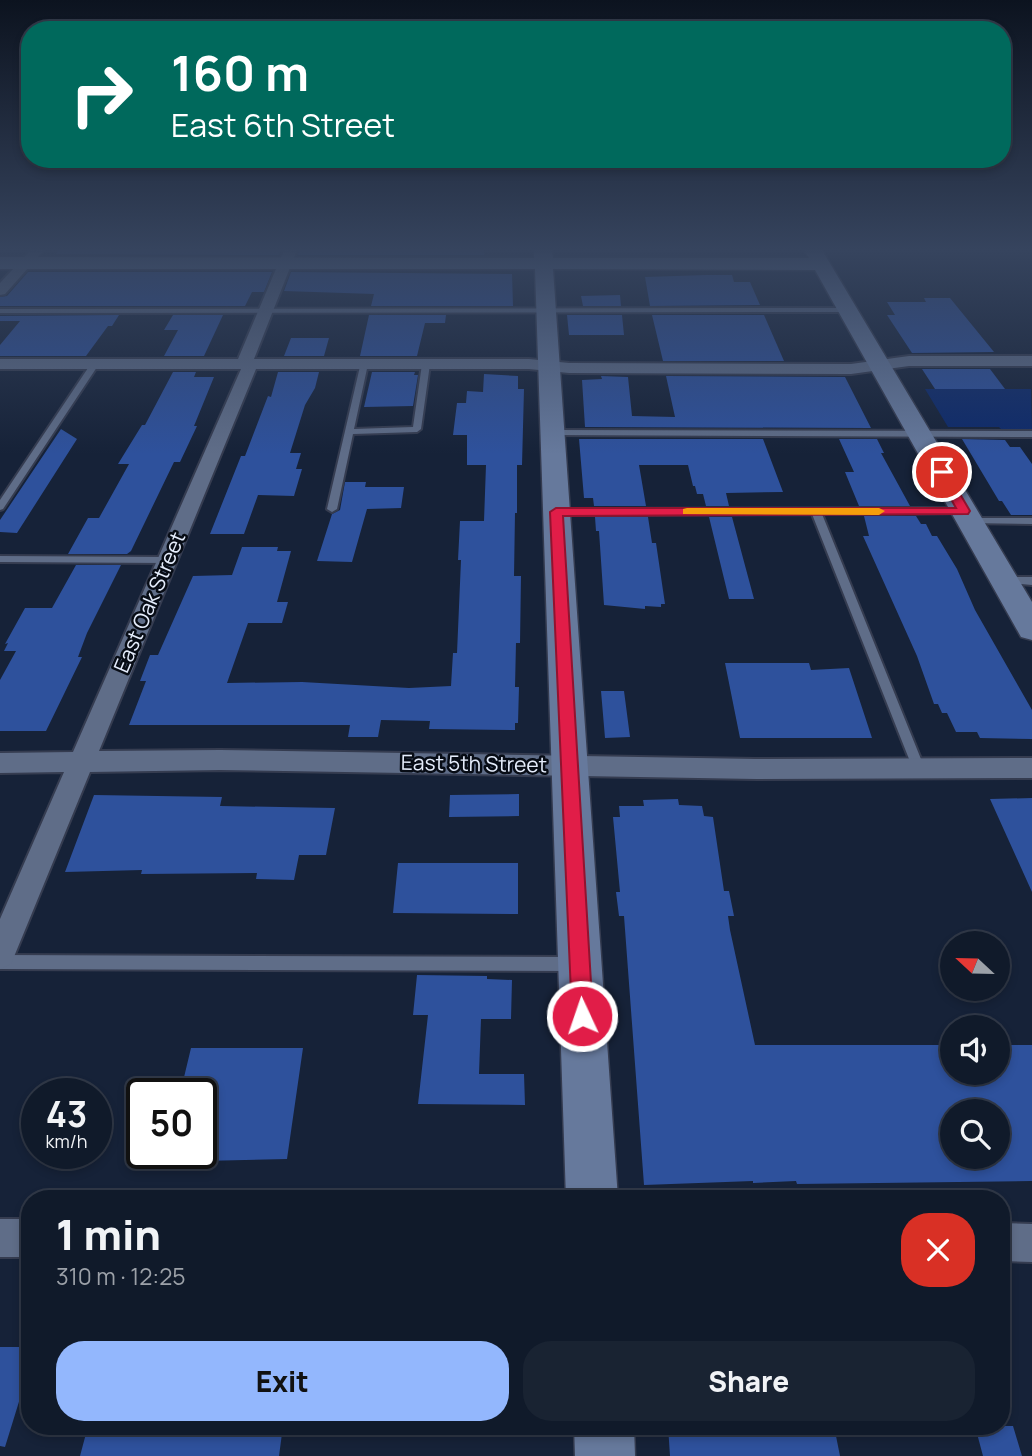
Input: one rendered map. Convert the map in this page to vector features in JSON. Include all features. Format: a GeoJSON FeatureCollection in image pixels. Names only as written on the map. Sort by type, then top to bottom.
{"type":"FeatureCollection","features":[{"type":"Feature","properties":{"kind":"main road"},"geometry":{"type":"LineString","coordinates":[[548,318],[559,367],[552,433],[592,1190]]}},
{"type":"Feature","properties":{"kind":"main road"},"geometry":{"type":"LineString","coordinates":[[853,318],[1032,629]]}},
{"type":"Feature","properties":{"kind":"main road"},"geometry":{"type":"LineString","coordinates":[[605,1435],[606,1456]]}},
{"type":"Feature","properties":{"kind":"street","name":"East Oak Street"},"geometry":{"type":"LineString","coordinates":[[0,954],[250,364],[245,358],[262,318]]}},
{"type":"Feature","properties":{"kind":"street"},"geometry":{"type":"LineString","coordinates":[[0,364],[426,364],[851,369],[909,362],[1032,361]]}},
{"type":"Feature","properties":{"kind":"street","name":"East 5th Street"},"geometry":{"type":"LineString","coordinates":[[0,763],[220,760],[756,769],[1032,768]]}},
{"type":"Feature","properties":{"kind":"street"},"geometry":{"type":"LineString","coordinates":[[0,1238],[21,1238]]}},
{"type":"Feature","properties":{"kind":"street"},"geometry":{"type":"LineString","coordinates":[[1010,1242],[1032,1242]]}},
{"type":"Feature","properties":{"kind":"lane"},"geometry":{"type":"LineString","coordinates":[[0,507],[95,364]]}},
{"type":"Feature","properties":{"kind":"lane"},"geometry":{"type":"LineString","coordinates":[[332,509],[365,364]]}},
{"type":"Feature","properties":{"kind":"lane"},"geometry":{"type":"LineString","coordinates":[[349,432],[417,429],[426,364]]}},
{"type":"Feature","properties":{"kind":"lane"},"geometry":{"type":"LineString","coordinates":[[552,433],[1032,434]]}},
{"type":"Feature","properties":{"kind":"lane"},"geometry":{"type":"LineString","coordinates":[[556,512],[816,512],[967,516],[1032,521]]}},
{"type":"Feature","properties":{"kind":"lane"},"geometry":{"type":"LineString","coordinates":[[816,512],[919,769]]}},
{"type":"Feature","properties":{"kind":"lane"},"geometry":{"type":"LineString","coordinates":[[0,559],[167,560]]}},
{"type":"Feature","properties":{"kind":"lane"},"geometry":{"type":"LineString","coordinates":[[1004,580],[1032,581]]}},
{"type":"Feature","properties":{"kind":"lane"},"geometry":{"type":"LineString","coordinates":[[0,962],[580,964]]}},
{"type":"Feature","properties":{"kind":"shaded area"},"geometry":{"type":"Polygon","coordinates":[[[925,389],[1031,389],[1032,430],[948,427],[925,389]]]}},
{"type":"Feature","properties":{"kind":"building"},"geometry":{"type":"Polygon","coordinates":[[[0,318],[117,318],[86,356],[0,356],[0,345],[20,321],[0,321],[0,318]]]}},
{"type":"Feature","properties":{"kind":"building"},"geometry":{"type":"Polygon","coordinates":[[[171,318],[222,318],[204,356],[164,356],[178,330],[164,330],[171,318]]]}},
{"type":"Feature","properties":{"kind":"building"},"geometry":{"type":"Polygon","coordinates":[[[368,318],[446,318],[445,323],[425,323],[417,356],[360,356],[368,318]]]}},
{"type":"Feature","properties":{"kind":"building"},"geometry":{"type":"Polygon","coordinates":[[[567,318],[622,318],[624,335],[569,335],[567,318]]]}},
{"type":"Feature","properties":{"kind":"building"},"geometry":{"type":"Polygon","coordinates":[[[653,318],[765,318],[784,361],[663,361],[653,318]]]}},
{"type":"Feature","properties":{"kind":"building"},"geometry":{"type":"Polygon","coordinates":[[[889,318],[966,318],[994,352],[912,353],[889,318]]]}},
{"type":"Feature","properties":{"kind":"building"},"geometry":{"type":"Polygon","coordinates":[[[291,338],[329,338],[324,356],[284,356],[291,338]]]}},
{"type":"Feature","properties":{"kind":"building"},"geometry":{"type":"Polygon","coordinates":[[[922,369],[990,369],[1005,389],[935,389],[922,369]]]}},
{"type":"Feature","properties":{"kind":"building"},"geometry":{"type":"Polygon","coordinates":[[[173,372],[196,372],[194,377],[214,377],[194,426],[197,426],[180,462],[174,462],[131,551],[127,554],[68,554],[88,518],[99,518],[129,464],[118,464],[142,425],[145,425],[173,372]]]}},
{"type":"Feature","properties":{"kind":"building"},"geometry":{"type":"Polygon","coordinates":[[[278,372],[319,372],[290,453],[301,453],[296,469],[302,469],[294,496],[258,495],[244,534],[210,534],[241,456],[245,456],[268,396],[271,397],[278,372]]]}},
{"type":"Feature","properties":{"kind":"building"},"geometry":{"type":"Polygon","coordinates":[[[372,372],[415,372],[414,375],[418,375],[413,406],[364,407],[372,372]]]}},
{"type":"Feature","properties":{"kind":"building"},"geometry":{"type":"Polygon","coordinates":[[[484,374],[518,376],[518,389],[524,389],[522,465],[517,465],[515,513],[514,576],[521,576],[520,643],[516,643],[515,687],[519,687],[518,723],[515,723],[515,730],[429,729],[430,721],[381,720],[378,737],[348,737],[350,725],[129,725],[146,681],[140,681],[150,655],[158,655],[193,576],[232,575],[242,547],[278,547],[277,551],[291,551],[277,602],[288,602],[282,623],[248,623],[227,683],[302,682],[409,688],[451,686],[453,653],[457,653],[460,521],[484,521],[486,465],[467,465],[467,435],[453,435],[457,403],[466,403],[467,391],[483,392],[484,374]]]}},
{"type":"Feature","properties":{"kind":"building"},"geometry":{"type":"Polygon","coordinates":[[[601,376],[628,377],[632,416],[675,417],[666,376],[845,377],[871,428],[585,427],[582,380],[602,379],[601,376]]]}},
{"type":"Feature","properties":{"kind":"building"},"geometry":{"type":"Polygon","coordinates":[[[61,429],[77,439],[17,533],[0,532],[0,520],[61,429]]]}},
{"type":"Feature","properties":{"kind":"building"},"geometry":{"type":"Polygon","coordinates":[[[579,439],[763,439],[783,492],[726,493],[729,506],[706,506],[703,494],[697,494],[693,486],[688,465],[639,465],[646,506],[594,506],[593,498],[584,498],[579,439]]]}},
{"type":"Feature","properties":{"kind":"building"},"geometry":{"type":"Polygon","coordinates":[[[839,439],[877,439],[884,453],[881,453],[910,506],[859,506],[845,472],[854,472],[839,439]]]}},
{"type":"Feature","properties":{"kind":"building"},"geometry":{"type":"Polygon","coordinates":[[[962,439],[1005,440],[1010,447],[1020,447],[1032,464],[1032,515],[1011,515],[1002,501],[999,501],[962,439]]]}},
{"type":"Feature","properties":{"kind":"building"},"geometry":{"type":"Polygon","coordinates":[[[345,482],[366,482],[365,487],[404,487],[401,508],[367,509],[352,562],[317,561],[332,514],[340,510],[345,482]]]}},
{"type":"Feature","properties":{"kind":"building"},"geometry":{"type":"Polygon","coordinates":[[[864,516],[916,516],[921,524],[926,524],[932,536],[937,536],[957,569],[975,610],[1032,710],[1032,739],[980,738],[977,732],[956,732],[947,713],[942,713],[938,704],[934,704],[917,656],[863,536],[869,536],[864,516]]]}},
{"type":"Feature","properties":{"kind":"building"},"geometry":{"type":"Polygon","coordinates":[[[595,517],[648,517],[652,543],[656,543],[665,604],[661,604],[661,607],[645,606],[645,609],[604,605],[599,531],[596,531],[595,517]]]}},
{"type":"Feature","properties":{"kind":"building"},"geometry":{"type":"Polygon","coordinates":[[[709,517],[732,517],[754,599],[729,599],[709,517]]]}},
{"type":"Feature","properties":{"kind":"building"},"geometry":{"type":"Polygon","coordinates":[[[76,565],[121,565],[87,633],[78,657],[82,657],[46,731],[0,731],[0,680],[16,651],[4,651],[8,643],[5,644],[25,608],[52,608],[76,565]]]}},
{"type":"Feature","properties":{"kind":"building"},"geometry":{"type":"Polygon","coordinates":[[[725,663],[809,663],[811,670],[849,668],[872,738],[740,738],[725,663]]]}},
{"type":"Feature","properties":{"kind":"building"},"geometry":{"type":"Polygon","coordinates":[[[601,691],[624,691],[630,737],[605,738],[601,691]]]}},
{"type":"Feature","properties":{"kind":"building"},"geometry":{"type":"Polygon","coordinates":[[[519,794],[519,816],[449,817],[450,795],[519,794]]]}},
{"type":"Feature","properties":{"kind":"building"},"geometry":{"type":"Polygon","coordinates":[[[94,795],[222,797],[220,806],[335,808],[326,855],[299,855],[294,880],[256,879],[257,873],[141,874],[142,870],[65,872],[94,795]]]}},
{"type":"Feature","properties":{"kind":"building"},"geometry":{"type":"Polygon","coordinates":[[[1032,798],[1032,892],[990,799],[1032,798]]]}},
{"type":"Feature","properties":{"kind":"building"},"geometry":{"type":"Polygon","coordinates":[[[678,799],[679,805],[702,806],[704,816],[713,817],[724,891],[729,891],[734,916],[728,916],[730,930],[755,1045],[940,1045],[940,1085],[1010,1085],[1010,1045],[1032,1045],[1032,1181],[797,1184],[796,1181],[753,1181],[644,1185],[624,916],[619,916],[616,892],[620,892],[613,817],[620,817],[619,806],[644,806],[643,800],[678,799]]]}},
{"type":"Feature","properties":{"kind":"building"},"geometry":{"type":"Polygon","coordinates":[[[398,863],[518,863],[518,914],[393,913],[398,863]]]}},
{"type":"Feature","properties":{"kind":"building"},"geometry":{"type":"Polygon","coordinates":[[[417,975],[487,976],[487,979],[512,980],[511,1019],[481,1019],[479,1074],[524,1074],[525,1105],[418,1104],[428,1015],[413,1015],[417,975]]]}},
{"type":"Feature","properties":{"kind":"building"},"geometry":{"type":"Polygon","coordinates":[[[191,1048],[303,1048],[287,1159],[217,1161],[217,1078],[184,1078],[191,1048]]]}},
{"type":"Feature","properties":{"kind":"building"},"geometry":{"type":"Polygon","coordinates":[[[0,1347],[21,1347],[21,1395],[5,1447],[0,1446],[0,1347]]]}},
{"type":"Feature","properties":{"kind":"building"},"geometry":{"type":"Polygon","coordinates":[[[1010,1426],[1013,1426],[1022,1456],[983,1456],[977,1435],[1010,1435],[1010,1426]]]}},
{"type":"Feature","properties":{"kind":"building"},"geometry":{"type":"Polygon","coordinates":[[[86,1435],[282,1435],[279,1456],[80,1456],[86,1435]]]}},
{"type":"Feature","properties":{"kind":"building"},"geometry":{"type":"Polygon","coordinates":[[[669,1435],[836,1435],[840,1456],[670,1456],[669,1435]]]}},
{"type":"Feature","properties":{"kind":"slow traffic"},"geometry":{"type":"LineString","coordinates":[[687,512],[879,511]]}},
{"type":"Feature","properties":{"kind":"route"},"geometry":{"type":"LineString","coordinates":[[582,1016],[556,512],[964,511],[942,472]]}}]}
